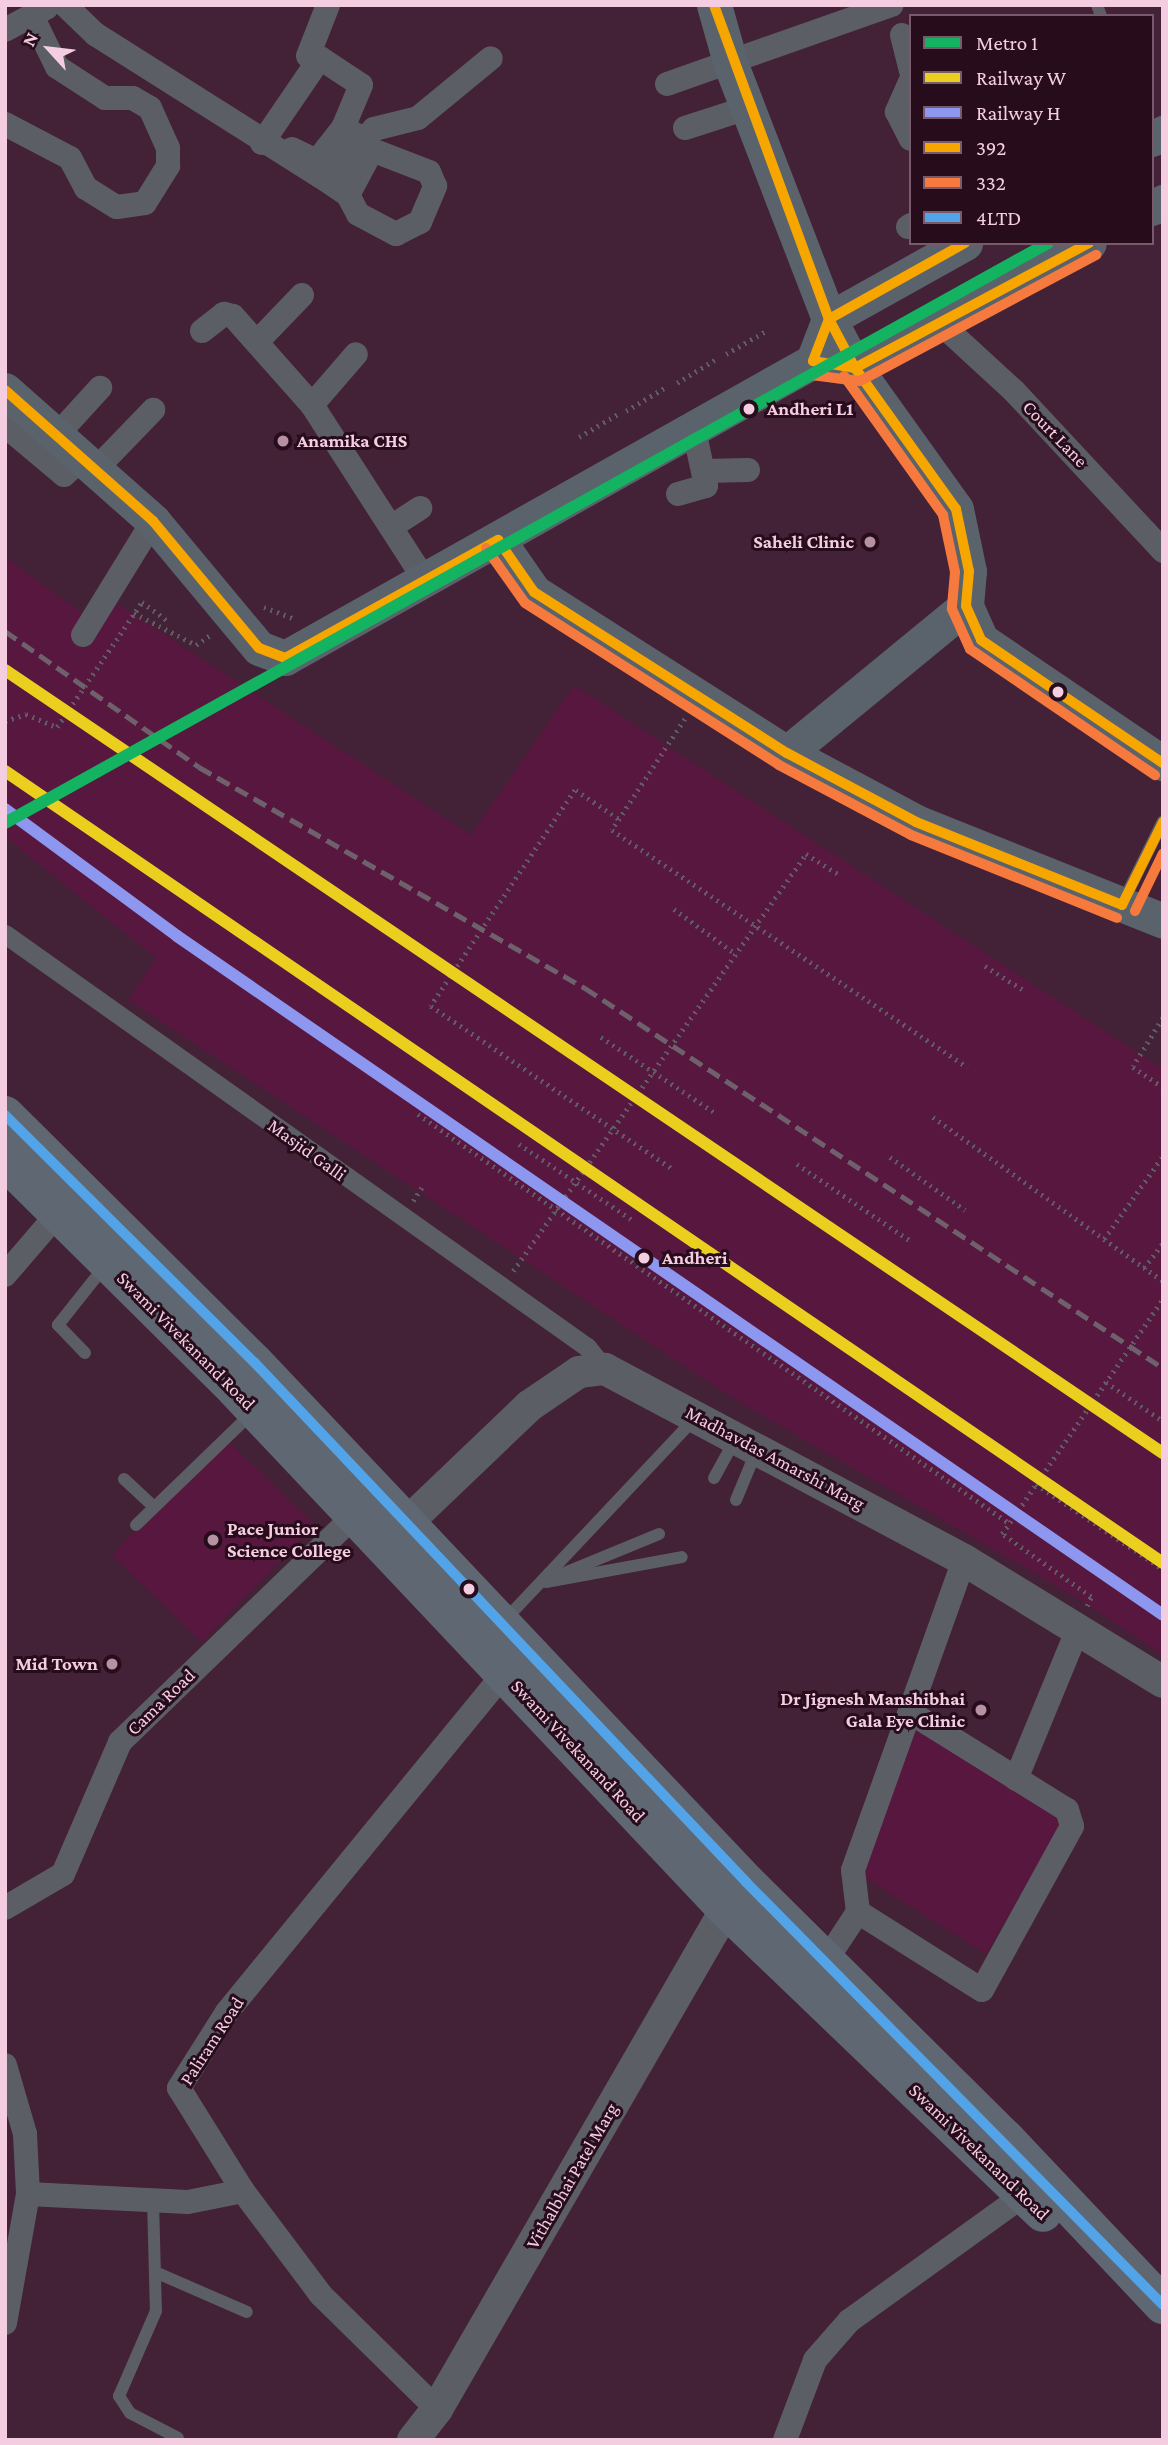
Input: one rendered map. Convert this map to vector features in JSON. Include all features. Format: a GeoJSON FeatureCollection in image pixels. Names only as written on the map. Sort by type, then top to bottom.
{"type":"FeatureCollection","features":[{"type":"Feature","properties":{"kind":"main road"},"geometry":{"type":"LineString","coordinates":[[714,5],[731,65],[829,319],[855,368],[956,509],[969,571],[966,606],[981,640],[1000,657],[1163,763]]}},
{"type":"Feature","properties":{"kind":"main road"},"geometry":{"type":"LineString","coordinates":[[813,362],[829,319],[961,245]]}},
{"type":"Feature","properties":{"kind":"main road"},"geometry":{"type":"LineString","coordinates":[[16,398],[65,453],[153,521],[259,648],[285,658],[426,582],[813,362],[855,368],[1086,245]]}},
{"type":"Feature","properties":{"kind":"main road"},"geometry":{"type":"LineString","coordinates":[[498,541],[534,592],[787,753],[916,822],[1163,921]]}},
{"type":"Feature","properties":{"kind":"main road"},"geometry":{"type":"LineString","coordinates":[[787,753],[966,606]]}},
{"type":"Feature","properties":{"kind":"main road","name":"Swami Vivekanand Road"},"geometry":{"type":"LineString","coordinates":[[5,1115],[69,1201],[108,1263],[255,1410],[366,1503]]}},
{"type":"Feature","properties":{"kind":"main road","name":"Swami Vivekanand Road"},"geometry":{"type":"LineString","coordinates":[[5,1161],[69,1201],[395,1534],[504,1673],[726,1909],[1163,2328]]}},
{"type":"Feature","properties":{"kind":"main road","name":"Swami Vivekanand Road"},"geometry":{"type":"LineString","coordinates":[[395,1534],[502,1623],[825,1962],[1005,2138],[1163,2305]]}},
{"type":"Feature","properties":{"kind":"street"},"geometry":{"type":"LineString","coordinates":[[65,5],[95,34],[167,82],[264,139],[320,176],[348,195],[358,214],[396,234],[420,222],[435,197],[429,172],[381,150],[358,143],[317,161],[264,139]]}},
{"type":"Feature","properties":{"kind":"street"},"geometry":{"type":"LineString","coordinates":[[308,56],[328,5]]}},
{"type":"Feature","properties":{"kind":"street"},"geometry":{"type":"LineString","coordinates":[[667,84],[731,65],[891,5]]}},
{"type":"Feature","properties":{"kind":"street"},"geometry":{"type":"LineString","coordinates":[[5,30],[40,11],[57,67],[106,98],[133,98],[150,108],[168,148],[168,166],[150,198],[131,209],[86,188],[70,158],[5,124]]}},
{"type":"Feature","properties":{"kind":"street"},"geometry":{"type":"LineString","coordinates":[[902,35],[909,63]]}},
{"type":"Feature","properties":{"kind":"street"},"geometry":{"type":"LineString","coordinates":[[264,139],[320,58],[361,85],[358,143],[348,195]]}},
{"type":"Feature","properties":{"kind":"street"},"geometry":{"type":"LineString","coordinates":[[320,176],[358,143],[392,121],[418,118],[491,58]]}},
{"type":"Feature","properties":{"kind":"street"},"geometry":{"type":"LineString","coordinates":[[150,108],[167,82]]}},
{"type":"Feature","properties":{"kind":"street"},"geometry":{"type":"LineString","coordinates":[[909,84],[897,111],[909,135]]}},
{"type":"Feature","properties":{"kind":"street"},"geometry":{"type":"LineString","coordinates":[[687,135],[750,115]]}},
{"type":"Feature","properties":{"kind":"street"},"geometry":{"type":"LineString","coordinates":[[257,342],[302,295]]}},
{"type":"Feature","properties":{"kind":"street"},"geometry":{"type":"LineString","coordinates":[[202,331],[224,314],[233,316],[257,342],[312,405],[426,582]]}},
{"type":"Feature","properties":{"kind":"street","name":"Court Lane"},"geometry":{"type":"LineString","coordinates":[[940,323],[1014,391],[1163,551]]}},
{"type":"Feature","properties":{"kind":"street"},"geometry":{"type":"LineString","coordinates":[[312,405],[356,354]]}},
{"type":"Feature","properties":{"kind":"street"},"geometry":{"type":"LineString","coordinates":[[65,453],[100,388]]}},
{"type":"Feature","properties":{"kind":"street"},"geometry":{"type":"LineString","coordinates":[[284,393],[362,505],[375,502]]}},
{"type":"Feature","properties":{"kind":"street"},"geometry":{"type":"LineString","coordinates":[[65,453],[153,410]]}},
{"type":"Feature","properties":{"kind":"street"},"geometry":{"type":"LineString","coordinates":[[678,494],[703,489],[705,471],[694,430]]}},
{"type":"Feature","properties":{"kind":"street"},"geometry":{"type":"LineString","coordinates":[[705,471],[748,470]]}},
{"type":"Feature","properties":{"kind":"street"},"geometry":{"type":"LineString","coordinates":[[391,527],[420,508]]}},
{"type":"Feature","properties":{"kind":"street"},"geometry":{"type":"LineString","coordinates":[[83,635],[153,521]]}},
{"type":"Feature","properties":{"kind":"street","name":"Masjid Galli"},"geometry":{"type":"LineString","coordinates":[[5,934],[587,1347],[606,1369]]}},
{"type":"Feature","properties":{"kind":"street"},"geometry":{"type":"LineString","coordinates":[[5,1275],[69,1201]]}},
{"type":"Feature","properties":{"kind":"street"},"geometry":{"type":"LineString","coordinates":[[395,1534],[529,1406],[579,1372],[606,1369]]}},
{"type":"Feature","properties":{"kind":"street","name":"Madhavdas Amarshi Marg"},"geometry":{"type":"LineString","coordinates":[[606,1369],[748,1441],[964,1560],[1079,1626],[1163,1682]]}},
{"type":"Feature","properties":{"kind":"street","name":"Cama Road"},"geometry":{"type":"LineString","coordinates":[[5,1908],[63,1874],[120,1742],[366,1503]]}},
{"type":"Feature","properties":{"kind":"street"},"geometry":{"type":"LineString","coordinates":[[825,1962],[858,1912],[853,1870],[964,1560]]}},
{"type":"Feature","properties":{"kind":"street"},"geometry":{"type":"LineString","coordinates":[[1016,1779],[1079,1626]]}},
{"type":"Feature","properties":{"kind":"street","name":"Paliram Road"},"geometry":{"type":"LineString","coordinates":[[423,2430],[243,2191],[179,2088],[227,2012],[504,1673]]}},
{"type":"Feature","properties":{"kind":"street"},"geometry":{"type":"LineString","coordinates":[[858,1912],[975,1990],[988,1987],[1073,1820],[1016,1779],[911,1713]]}},
{"type":"Feature","properties":{"kind":"street","name":"Vithalbhai Patel Marg"},"geometry":{"type":"LineString","coordinates":[[423,2430],[726,1909]]}},
{"type":"Feature","properties":{"kind":"street"},"geometry":{"type":"LineString","coordinates":[[5,2065],[25,2134],[28,2194],[5,2323]]}},
{"type":"Feature","properties":{"kind":"street"},"geometry":{"type":"LineString","coordinates":[[28,2194],[188,2202],[243,2191]]}},
{"type":"Feature","properties":{"kind":"street"},"geometry":{"type":"LineString","coordinates":[[785,2440],[815,2360],[849,2321],[1024,2195]]}},
{"type":"Feature","properties":{"kind":"lane"},"geometry":{"type":"LineString","coordinates":[[1122,905],[1163,821]]}},
{"type":"Feature","properties":{"kind":"lane"},"geometry":{"type":"LineString","coordinates":[[85,1353],[58,1325],[108,1263]]}},
{"type":"Feature","properties":{"kind":"lane"},"geometry":{"type":"LineString","coordinates":[[136,1525],[255,1410]]}},
{"type":"Feature","properties":{"kind":"lane"},"geometry":{"type":"LineString","coordinates":[[502,1623],[547,1582],[697,1415]]}},
{"type":"Feature","properties":{"kind":"lane"},"geometry":{"type":"LineString","coordinates":[[715,1478],[748,1441]]}},
{"type":"Feature","properties":{"kind":"lane"},"geometry":{"type":"LineString","coordinates":[[736,1500],[748,1441]]}},
{"type":"Feature","properties":{"kind":"lane"},"geometry":{"type":"LineString","coordinates":[[124,1479],[154,1507]]}},
{"type":"Feature","properties":{"kind":"lane"},"geometry":{"type":"LineString","coordinates":[[547,1582],[659,1534]]}},
{"type":"Feature","properties":{"kind":"lane"},"geometry":{"type":"LineString","coordinates":[[547,1582],[682,1557]]}},
{"type":"Feature","properties":{"kind":"lane"},"geometry":{"type":"LineString","coordinates":[[153,2200],[156,2312],[119,2396],[130,2413],[178,2438]]}},
{"type":"Feature","properties":{"kind":"lane"},"geometry":{"type":"LineString","coordinates":[[155,2272],[247,2312]]}},
{"type":"Feature","properties":{"kind":"path"},"geometry":{"type":"LineString","coordinates":[[726,355],[766,331]]}},
{"type":"Feature","properties":{"kind":"path"},"geometry":{"type":"LineString","coordinates":[[677,383],[716,359]]}},
{"type":"Feature","properties":{"kind":"path"},"geometry":{"type":"LineString","coordinates":[[626,411],[666,387]]}},
{"type":"Feature","properties":{"kind":"path"},"geometry":{"type":"LineString","coordinates":[[579,437],[618,414]]}},
{"type":"Feature","properties":{"kind":"path"},"geometry":{"type":"LineString","coordinates":[[5,721],[26,714],[57,727],[142,602],[167,620]]}},
{"type":"Feature","properties":{"kind":"path"},"geometry":{"type":"LineString","coordinates":[[258,604],[289,620],[301,614]]}},
{"type":"Feature","properties":{"kind":"path"},"geometry":{"type":"LineString","coordinates":[[134,613],[196,645],[217,631]]}},
{"type":"Feature","properties":{"kind":"path"},"geometry":{"type":"LineString","coordinates":[[687,716],[612,830],[967,1068]]}},
{"type":"Feature","properties":{"kind":"path"},"geometry":{"type":"LineString","coordinates":[[618,819],[575,790],[431,1006],[671,1168]]}},
{"type":"Feature","properties":{"kind":"path"},"geometry":{"type":"LineString","coordinates":[[502,1286],[806,854],[839,875]]}},
{"type":"Feature","properties":{"kind":"path"},"geometry":{"type":"LineString","coordinates":[[674,909],[736,954]]}},
{"type":"Feature","properties":{"kind":"path"},"geometry":{"type":"LineString","coordinates":[[985,966],[1023,989]]}},
{"type":"Feature","properties":{"kind":"path"},"geometry":{"type":"LineString","coordinates":[[1163,1018],[1133,1067],[1163,1087]]}},
{"type":"Feature","properties":{"kind":"path"},"geometry":{"type":"LineString","coordinates":[[601,1037],[714,1112]]}},
{"type":"Feature","properties":{"kind":"path"},"geometry":{"type":"LineString","coordinates":[[418,1114],[1009,1523]]}},
{"type":"Feature","properties":{"kind":"path"},"geometry":{"type":"LineString","coordinates":[[933,1117],[1163,1281]]}},
{"type":"Feature","properties":{"kind":"path"},"geometry":{"type":"LineString","coordinates":[[519,1144],[634,1221]]}},
{"type":"Feature","properties":{"kind":"path"},"geometry":{"type":"LineString","coordinates":[[1104,1239],[1163,1156]]}},
{"type":"Feature","properties":{"kind":"path"},"geometry":{"type":"LineString","coordinates":[[890,1157],[965,1210]]}},
{"type":"Feature","properties":{"kind":"path"},"geometry":{"type":"LineString","coordinates":[[797,1164],[912,1242]]}},
{"type":"Feature","properties":{"kind":"path"},"geometry":{"type":"LineString","coordinates":[[1144,1268],[1163,1243]]}},
{"type":"Feature","properties":{"kind":"path"},"geometry":{"type":"LineString","coordinates":[[1091,1597],[1002,1534],[1163,1299]]}},
{"type":"Feature","properties":{"kind":"path"},"geometry":{"type":"LineString","coordinates":[[1106,1382],[1163,1421]]}},
{"type":"Feature","properties":{"kind":"path"},"geometry":{"type":"LineString","coordinates":[[1036,1484],[1163,1569]]}},
{"type":"Feature","properties":{"kind":"shaded area"},"geometry":{"type":"Polygon","coordinates":[[[5,557],[82,613],[98,591],[471,835],[574,685],[1163,1069],[1163,1655],[1082,1601],[739,1402],[128,1000],[156,958],[5,837],[5,557]]]}},
{"type":"Feature","properties":{"kind":"shaded area","name":"Pace Junior Science College"},"geometry":{"type":"Polygon","coordinates":[[[225,1438],[315,1525],[202,1642],[112,1555],[225,1438]]]}},
{"type":"Feature","properties":{"kind":"shaded area"},"geometry":{"type":"Polygon","coordinates":[[[916,1728],[1065,1818],[986,1954],[860,1875],[916,1728]]]}},
{"type":"Feature","properties":{"kind":"railway"},"geometry":{"type":"LineString","coordinates":[[5,631],[199,767],[585,988],[1163,1368]]}},
{"type":"Feature","properties":{"kind":"metro line","name":"1"},"geometry":{"type":"LineString","coordinates":[[5,823],[1044,245]]}},
{"type":"Feature","properties":{"kind":"rail line","name":"W"},"geometry":{"type":"LineString","coordinates":[[5,670],[1163,1453]]}},
{"type":"Feature","properties":{"kind":"rail line","name":"W"},"geometry":{"type":"LineString","coordinates":[[5,771],[1163,1563]]}},
{"type":"Feature","properties":{"kind":"rail line","name":"H"},"geometry":{"type":"LineString","coordinates":[[5,809],[177,936],[1163,1615]]}},
{"type":"Feature","properties":{"kind":"transit line","name":"392"},"geometry":{"type":"LineString","coordinates":[[714,5],[829,319],[855,368],[956,509],[969,571],[966,606],[981,640],[1163,763]]}},
{"type":"Feature","properties":{"kind":"transit line","name":"392"},"geometry":{"type":"LineString","coordinates":[[961,245],[829,319],[813,361],[855,368],[1085,245]]}},
{"type":"Feature","properties":{"kind":"transit line","name":"332"},"geometry":{"type":"LineString","coordinates":[[811,375],[860,381],[1096,255]]}},
{"type":"Feature","properties":{"kind":"transit line","name":"332"},"geometry":{"type":"LineString","coordinates":[[844,376],[943,515],[955,572],[952,609],[970,649],[1155,775]]}},
{"type":"Feature","properties":{"kind":"transit line","name":"392"},"geometry":{"type":"LineString","coordinates":[[5,390],[153,521],[259,648],[285,658],[498,540]]}},
{"type":"Feature","properties":{"kind":"transit line","name":"392"},"geometry":{"type":"LineString","coordinates":[[498,540],[534,592],[787,753],[916,822],[1122,905]]}},
{"type":"Feature","properties":{"kind":"transit line","name":"332"},"geometry":{"type":"LineString","coordinates":[[486,548],[525,603],[779,765],[911,835],[1117,918]]}},
{"type":"Feature","properties":{"kind":"transit line","name":"392"},"geometry":{"type":"LineString","coordinates":[[1122,905],[1163,822]]}},
{"type":"Feature","properties":{"kind":"transit line","name":"332"},"geometry":{"type":"LineString","coordinates":[[1135,911],[1163,853]]}},
{"type":"Feature","properties":{"kind":"transit line","name":"4LTD"},"geometry":{"type":"LineString","coordinates":[[5,1115],[254,1362],[746,1882],[1163,2305]]}},
{"type":"Feature","properties":{"kind":"place","name":"Andheri L1"},"geometry":{"type":"Point","coordinates":[749,409]}},
{"type":"Feature","properties":{"kind":"place","name":"Anamika CHS"},"geometry":{"type":"Point","coordinates":[283,441]}},
{"type":"Feature","properties":{"kind":"place","name":"Saheli Clinic"},"geometry":{"type":"Point","coordinates":[870,542]}},
{"type":"Feature","properties":{"kind":"place","name":"Andheri"},"geometry":{"type":"Point","coordinates":[644,1258]}},
{"type":"Feature","properties":{"kind":"place","name":"Pace Junior Science College"},"geometry":{"type":"Point","coordinates":[213,1540]}},
{"type":"Feature","properties":{"kind":"place","name":"Mid Town"},"geometry":{"type":"Point","coordinates":[112,1664]}},
{"type":"Feature","properties":{"kind":"place","name":"Dr Jignesh Manshibhai Gala Eye Clinic"},"geometry":{"type":"Point","coordinates":[981,1710]}}]}
